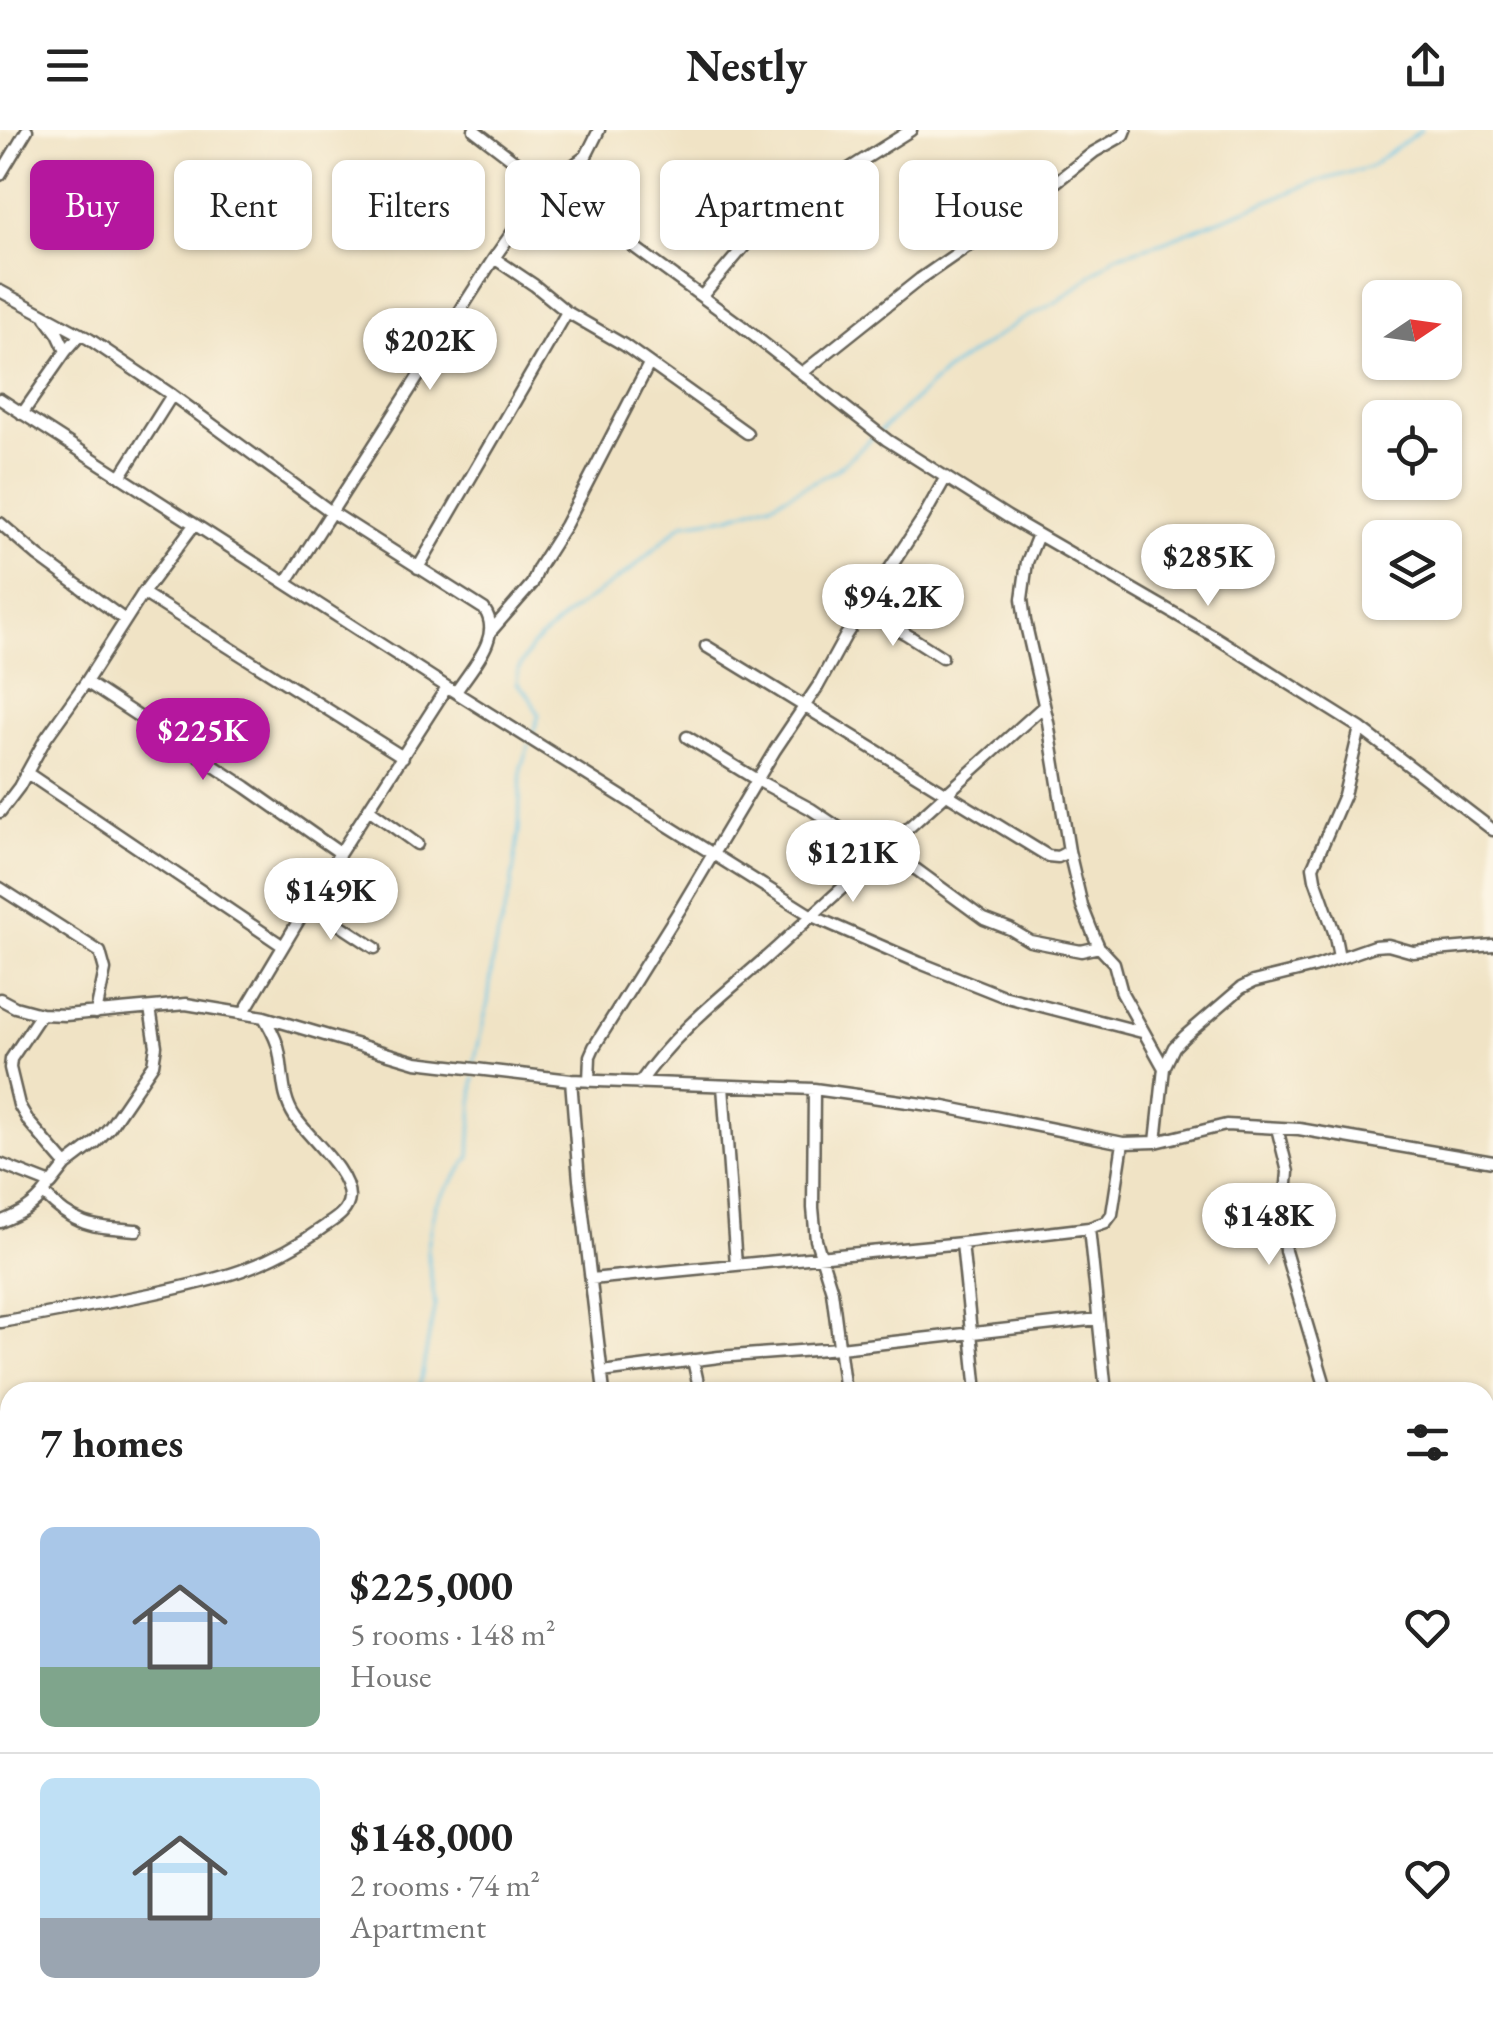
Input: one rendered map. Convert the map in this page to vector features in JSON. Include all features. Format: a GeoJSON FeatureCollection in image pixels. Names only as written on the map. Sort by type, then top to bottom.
{"type":"FeatureCollection","features":[{"type":"Feature","properties":{"kind":"street"},"geometry":{"type":"LineString","coordinates":[[0,175],[27,130]]}},
{"type":"Feature","properties":{"kind":"street"},"geometry":{"type":"LineString","coordinates":[[474,130],[513,160]]}},
{"type":"Feature","properties":{"kind":"street"},"geometry":{"type":"LineString","coordinates":[[580,160],[599,130]]}},
{"type":"Feature","properties":{"kind":"street"},"geometry":{"type":"LineString","coordinates":[[702,296],[753,236],[831,180],[911,130]]}},
{"type":"Feature","properties":{"kind":"street"},"geometry":{"type":"LineString","coordinates":[[802,373],[920,279],[1126,130]]}},
{"type":"Feature","properties":{"kind":"street"},"geometry":{"type":"LineString","coordinates":[[286,584],[505,243]]}},
{"type":"Feature","properties":{"kind":"street"},"geometry":{"type":"LineString","coordinates":[[639,250],[887,440],[1360,728],[1493,830]]}},
{"type":"Feature","properties":{"kind":"street"},"geometry":{"type":"LineString","coordinates":[[494,258],[747,433]]}},
{"type":"Feature","properties":{"kind":"street"},"geometry":{"type":"LineString","coordinates":[[0,291],[81,334],[172,395],[330,511],[484,608],[490,616],[490,639],[402,758],[244,1012]]}},
{"type":"Feature","properties":{"kind":"street"},"geometry":{"type":"LineString","coordinates":[[36,310],[54,328],[66,351]]}},
{"type":"Feature","properties":{"kind":"street"},"geometry":{"type":"LineString","coordinates":[[418,568],[568,312]]}},
{"type":"Feature","properties":{"kind":"street"},"geometry":{"type":"LineString","coordinates":[[22,414],[81,334]]}},
{"type":"Feature","properties":{"kind":"street"},"geometry":{"type":"LineString","coordinates":[[492,630],[532,584],[649,364]]}},
{"type":"Feature","properties":{"kind":"street"},"geometry":{"type":"LineString","coordinates":[[120,477],[172,395]]}},
{"type":"Feature","properties":{"kind":"street"},"geometry":{"type":"LineString","coordinates":[[0,399],[812,916],[1002,996],[1142,1032]]}},
{"type":"Feature","properties":{"kind":"street"},"geometry":{"type":"LineString","coordinates":[[589,1081],[594,1046],[946,477]]}},
{"type":"Feature","properties":{"kind":"street"},"geometry":{"type":"LineString","coordinates":[[0,523],[125,620]]}},
{"type":"Feature","properties":{"kind":"street"},"geometry":{"type":"LineString","coordinates":[[0,812],[143,593],[194,524]]}},
{"type":"Feature","properties":{"kind":"street"},"geometry":{"type":"LineString","coordinates":[[1038,535],[1027,562],[1022,599],[1082,906],[1099,947],[1114,962],[1122,993],[1164,1068]]}},
{"type":"Feature","properties":{"kind":"street"},"geometry":{"type":"LineString","coordinates":[[143,593],[402,758]]}},
{"type":"Feature","properties":{"kind":"street"},"geometry":{"type":"LineString","coordinates":[[862,610],[942,658]]}},
{"type":"Feature","properties":{"kind":"street"},"geometry":{"type":"LineString","coordinates":[[706,646],[1048,856],[1069,850]]}},
{"type":"Feature","properties":{"kind":"street"},"geometry":{"type":"LineString","coordinates":[[86,682],[340,853]]}},
{"type":"Feature","properties":{"kind":"street"},"geometry":{"type":"LineString","coordinates":[[639,1084],[659,1055],[694,1019],[1044,706]]}},
{"type":"Feature","properties":{"kind":"street"},"geometry":{"type":"LineString","coordinates":[[1339,957],[1314,879],[1314,867],[1344,795],[1360,728]]}},
{"type":"Feature","properties":{"kind":"street"},"geometry":{"type":"LineString","coordinates":[[687,737],[852,836],[917,870],[984,919],[1030,941],[1080,951],[1099,947]]}},
{"type":"Feature","properties":{"kind":"street"},"geometry":{"type":"LineString","coordinates":[[27,773],[282,946]]}},
{"type":"Feature","properties":{"kind":"street"},"geometry":{"type":"LineString","coordinates":[[370,810],[418,844]]}},
{"type":"Feature","properties":{"kind":"street"},"geometry":{"type":"LineString","coordinates":[[0,888],[100,952],[105,970],[96,1012]]}},
{"type":"Feature","properties":{"kind":"street"},"geometry":{"type":"LineString","coordinates":[[308,904],[375,948]]}},
{"type":"Feature","properties":{"kind":"street"},"geometry":{"type":"LineString","coordinates":[[1156,1142],[1164,1068],[1180,1041],[1241,988],[1374,946],[1388,945],[1412,952],[1493,945]]}},
{"type":"Feature","properties":{"kind":"street"},"geometry":{"type":"LineString","coordinates":[[0,1000],[41,1014],[186,1004],[264,1016],[416,1062],[571,1080],[814,1088],[944,1107],[1124,1143],[1156,1142],[1226,1125],[1298,1129],[1493,1162]]}},
{"type":"Feature","properties":{"kind":"street"},"geometry":{"type":"LineString","coordinates":[[0,1222],[36,1204],[66,1164],[95,1143],[110,1126],[153,1064],[156,1046],[150,1008]]}},
{"type":"Feature","properties":{"kind":"street"},"geometry":{"type":"LineString","coordinates":[[41,1014],[5,1068],[18,1105],[66,1164]]}},
{"type":"Feature","properties":{"kind":"street"},"geometry":{"type":"LineString","coordinates":[[0,1322],[104,1305],[231,1276],[287,1250],[342,1214],[348,1190],[334,1163],[291,1111],[285,1097],[277,1042],[264,1016]]}},
{"type":"Feature","properties":{"kind":"street"},"geometry":{"type":"LineString","coordinates":[[571,1080],[603,1382]]}},
{"type":"Feature","properties":{"kind":"street"},"geometry":{"type":"LineString","coordinates":[[724,1086],[736,1264]]}},
{"type":"Feature","properties":{"kind":"street"},"geometry":{"type":"LineString","coordinates":[[814,1088],[816,1240],[832,1291],[844,1382]]}},
{"type":"Feature","properties":{"kind":"street"},"geometry":{"type":"LineString","coordinates":[[1277,1128],[1288,1172],[1286,1251],[1325,1382]]}},
{"type":"Feature","properties":{"kind":"street"},"geometry":{"type":"LineString","coordinates":[[590,1279],[1089,1228],[1106,1222],[1112,1214],[1124,1143]]}},
{"type":"Feature","properties":{"kind":"street"},"geometry":{"type":"LineString","coordinates":[[0,1164],[48,1189],[64,1214],[76,1220],[97,1227],[138,1230]]}},
{"type":"Feature","properties":{"kind":"street"},"geometry":{"type":"LineString","coordinates":[[1089,1228],[1105,1382]]}},
{"type":"Feature","properties":{"kind":"street"},"geometry":{"type":"LineString","coordinates":[[962,1243],[975,1382]]}},
{"type":"Feature","properties":{"kind":"street"},"geometry":{"type":"LineString","coordinates":[[602,1372],[1098,1319]]}},
{"type":"Feature","properties":{"kind":"street"},"geometry":{"type":"LineString","coordinates":[[693,1360],[698,1382]]}},
{"type":"Feature","properties":{"kind":"waterway"},"geometry":{"type":"LineString","coordinates":[[879,432],[946,371],[1018,322],[1060,300],[1116,256],[1163,242],[1316,182],[1370,167],[1421,130]]}},
{"type":"Feature","properties":{"kind":"waterway"},"geometry":{"type":"LineString","coordinates":[[531,738],[539,715],[517,683],[518,670],[532,646],[572,611],[632,569],[683,523],[728,517],[774,502],[836,470],[873,437]]}},
{"type":"Feature","properties":{"kind":"waterway"},"geometry":{"type":"LineString","coordinates":[[474,1063],[488,1002],[494,950],[511,888],[519,830],[521,767],[529,745]]}},
{"type":"Feature","properties":{"kind":"waterway"},"geometry":{"type":"LineString","coordinates":[[420,1382],[435,1303],[427,1251],[436,1204],[470,1157],[474,1078]]}}]}
